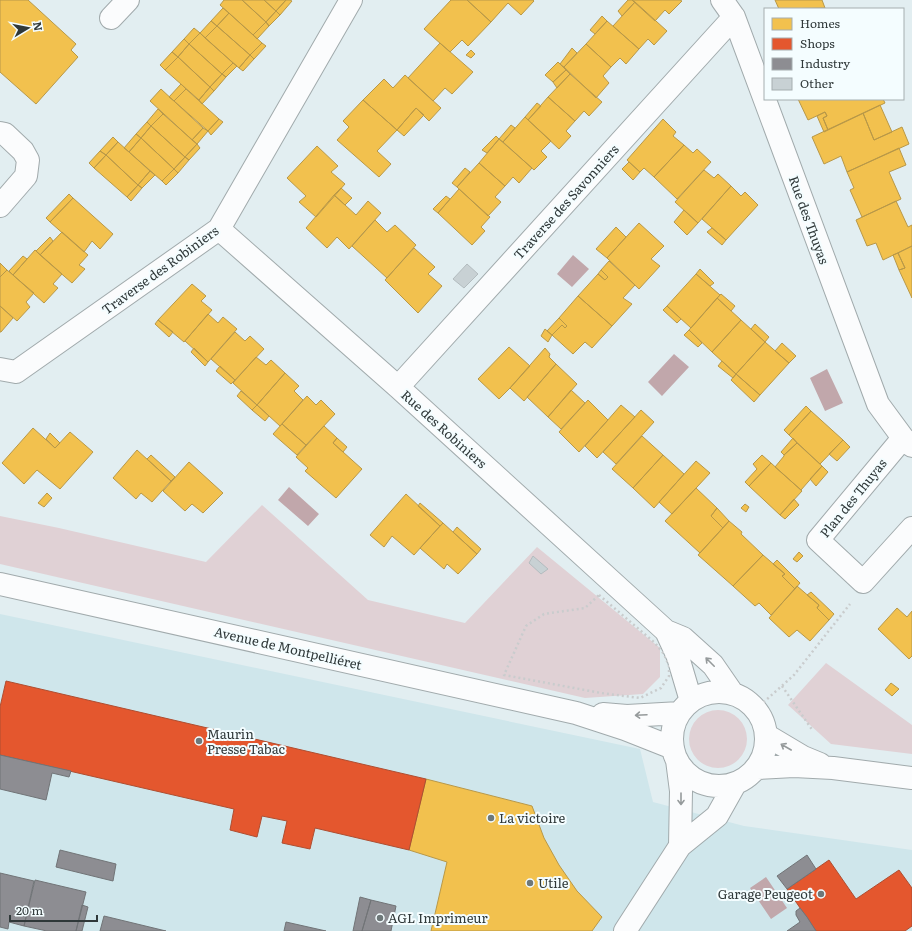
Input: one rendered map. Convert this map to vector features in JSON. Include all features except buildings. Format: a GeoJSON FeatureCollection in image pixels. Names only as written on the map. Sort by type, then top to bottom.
{"type":"FeatureCollection","features":[{"type":"Feature","properties":{"kind":"street"},"geometry":{"type":"LineString","coordinates":[[110,18],[128,0]]}},
{"type":"Feature","properties":{"kind":"street","name":"Traverse des Robiniers"},"geometry":{"type":"LineString","coordinates":[[0,369],[16,372],[219,229],[351,0]]}},
{"type":"Feature","properties":{"kind":"street","name":"Traverse des Savonniers"},"geometry":{"type":"LineString","coordinates":[[398,387],[728,8]]}},
{"type":"Feature","properties":{"kind":"street","name":"Rue des Thuyas"},"geometry":{"type":"LineString","coordinates":[[728,8],[878,404],[907,442]]}},
{"type":"Feature","properties":{"kind":"street"},"geometry":{"type":"LineString","coordinates":[[0,133],[5,134],[23,151],[28,160],[26,176],[0,206]]}},
{"type":"Feature","properties":{"kind":"street","name":"Rue des Robiniers"},"geometry":{"type":"LineString","coordinates":[[219,229],[398,387],[666,631],[683,638],[708,660],[733,694]]}},
{"type":"Feature","properties":{"kind":"street","name":"Plan des Thuyas"},"geometry":{"type":"LineString","coordinates":[[863,582],[818,540],[907,442]]}},
{"type":"Feature","properties":{"kind":"street"},"geometry":{"type":"LineString","coordinates":[[863,582],[912,528]]}},
{"type":"Feature","properties":{"kind":"street","name":"Avenue de Montpelliéret"},"geometry":{"type":"LineString","coordinates":[[0,584],[576,713],[625,729],[675,754]]}},
{"type":"Feature","properties":{"kind":"street","name":"Rue des Robiniers"},"geometry":{"type":"LineString","coordinates":[[666,631],[678,657],[685,707]]}},
{"type":"Feature","properties":{"kind":"street"},"geometry":{"type":"LineString","coordinates":[[675,754],[684,771],[695,780],[708,785],[721,786],[735,784],[747,777],[757,768],[763,758],[766,747],[766,736],[763,722],[756,709],[746,700],[733,694],[718,692],[704,694],[685,707],[674,724],[672,736],[681,791],[680,846]]}},
{"type":"Feature","properties":{"kind":"street","name":"Avenue de Montpelliéret"},"geometry":{"type":"LineString","coordinates":[[576,713],[627,716],[685,707]]}},
{"type":"Feature","properties":{"kind":"street"},"geometry":{"type":"LineString","coordinates":[[766,736],[803,757],[833,768]]}},
{"type":"Feature","properties":{"kind":"street"},"geometry":{"type":"LineString","coordinates":[[757,768],[794,766],[833,768],[912,778]]}},
{"type":"Feature","properties":{"kind":"street"},"geometry":{"type":"LineString","coordinates":[[625,931],[680,846],[717,816],[735,784]]}},
{"type":"Feature","properties":{"kind":"path"},"geometry":{"type":"LineString","coordinates":[[756,709],[794,675],[859,594],[863,582]]}},
{"type":"Feature","properties":{"kind":"path"},"geometry":{"type":"LineString","coordinates":[[599,595],[660,649],[664,654],[668,666],[669,676],[661,688],[640,698],[595,692],[504,675],[526,626],[544,614],[585,608],[599,595]]}},
{"type":"Feature","properties":{"kind":"path"},"geometry":{"type":"LineString","coordinates":[[782,686],[816,736]]}},
{"type":"Feature","properties":{"kind":"shaded area"},"geometry":{"type":"Polygon","coordinates":[[[573,255],[589,269],[572,287],[557,274],[573,255]]]}},
{"type":"Feature","properties":{"kind":"shaded area"},"geometry":{"type":"Polygon","coordinates":[[[674,354],[689,367],[662,396],[648,382],[674,354]]]}},
{"type":"Feature","properties":{"kind":"shaded area"},"geometry":{"type":"Polygon","coordinates":[[[827,369],[843,403],[825,411],[810,378],[827,369]]]}},
{"type":"Feature","properties":{"kind":"shaded area"},"geometry":{"type":"Polygon","coordinates":[[[289,487],[319,514],[308,526],[278,500],[289,487]]]}},
{"type":"Feature","properties":{"kind":"shaded area"},"geometry":{"type":"Polygon","coordinates":[[[262,505],[368,600],[465,623],[537,547],[660,648],[660,677],[643,694],[585,698],[0,564],[0,516],[206,562],[262,505]]]}},
{"type":"Feature","properties":{"kind":"shaded area"},"geometry":{"type":"Polygon","coordinates":[[[0,614],[640,749],[653,802],[744,826],[912,850],[912,931],[0,931],[0,614]]]}},
{"type":"Feature","properties":{"kind":"shaded area"},"geometry":{"type":"Polygon","coordinates":[[[826,663],[912,725],[912,754],[831,744],[788,705],[826,663]]]}},
{"type":"Feature","properties":{"kind":"shaded area"},"geometry":{"type":"Polygon","coordinates":[[[712,710],[724,710],[739,718],[747,733],[747,745],[739,760],[724,768],[712,768],[697,760],[689,745],[689,733],[697,718],[712,710]]]}},
{"type":"Feature","properties":{"kind":"shaded area"},"geometry":{"type":"Polygon","coordinates":[[[766,877],[787,908],[771,919],[750,888],[766,877]]]}},
{"type":"Feature","properties":{"kind":"place","name":"Maurin Presse Tabac"},"geometry":{"type":"Point","coordinates":[199,741]}},
{"type":"Feature","properties":{"kind":"place","name":"La victoire"},"geometry":{"type":"Point","coordinates":[491,818]}},
{"type":"Feature","properties":{"kind":"place","name":"Utile"},"geometry":{"type":"Point","coordinates":[530,883]}},
{"type":"Feature","properties":{"kind":"place","name":"Garage Peugeot"},"geometry":{"type":"Point","coordinates":[821,894]}},
{"type":"Feature","properties":{"kind":"place","name":"AGL Imprimeur"},"geometry":{"type":"Point","coordinates":[380,918]}}]}
